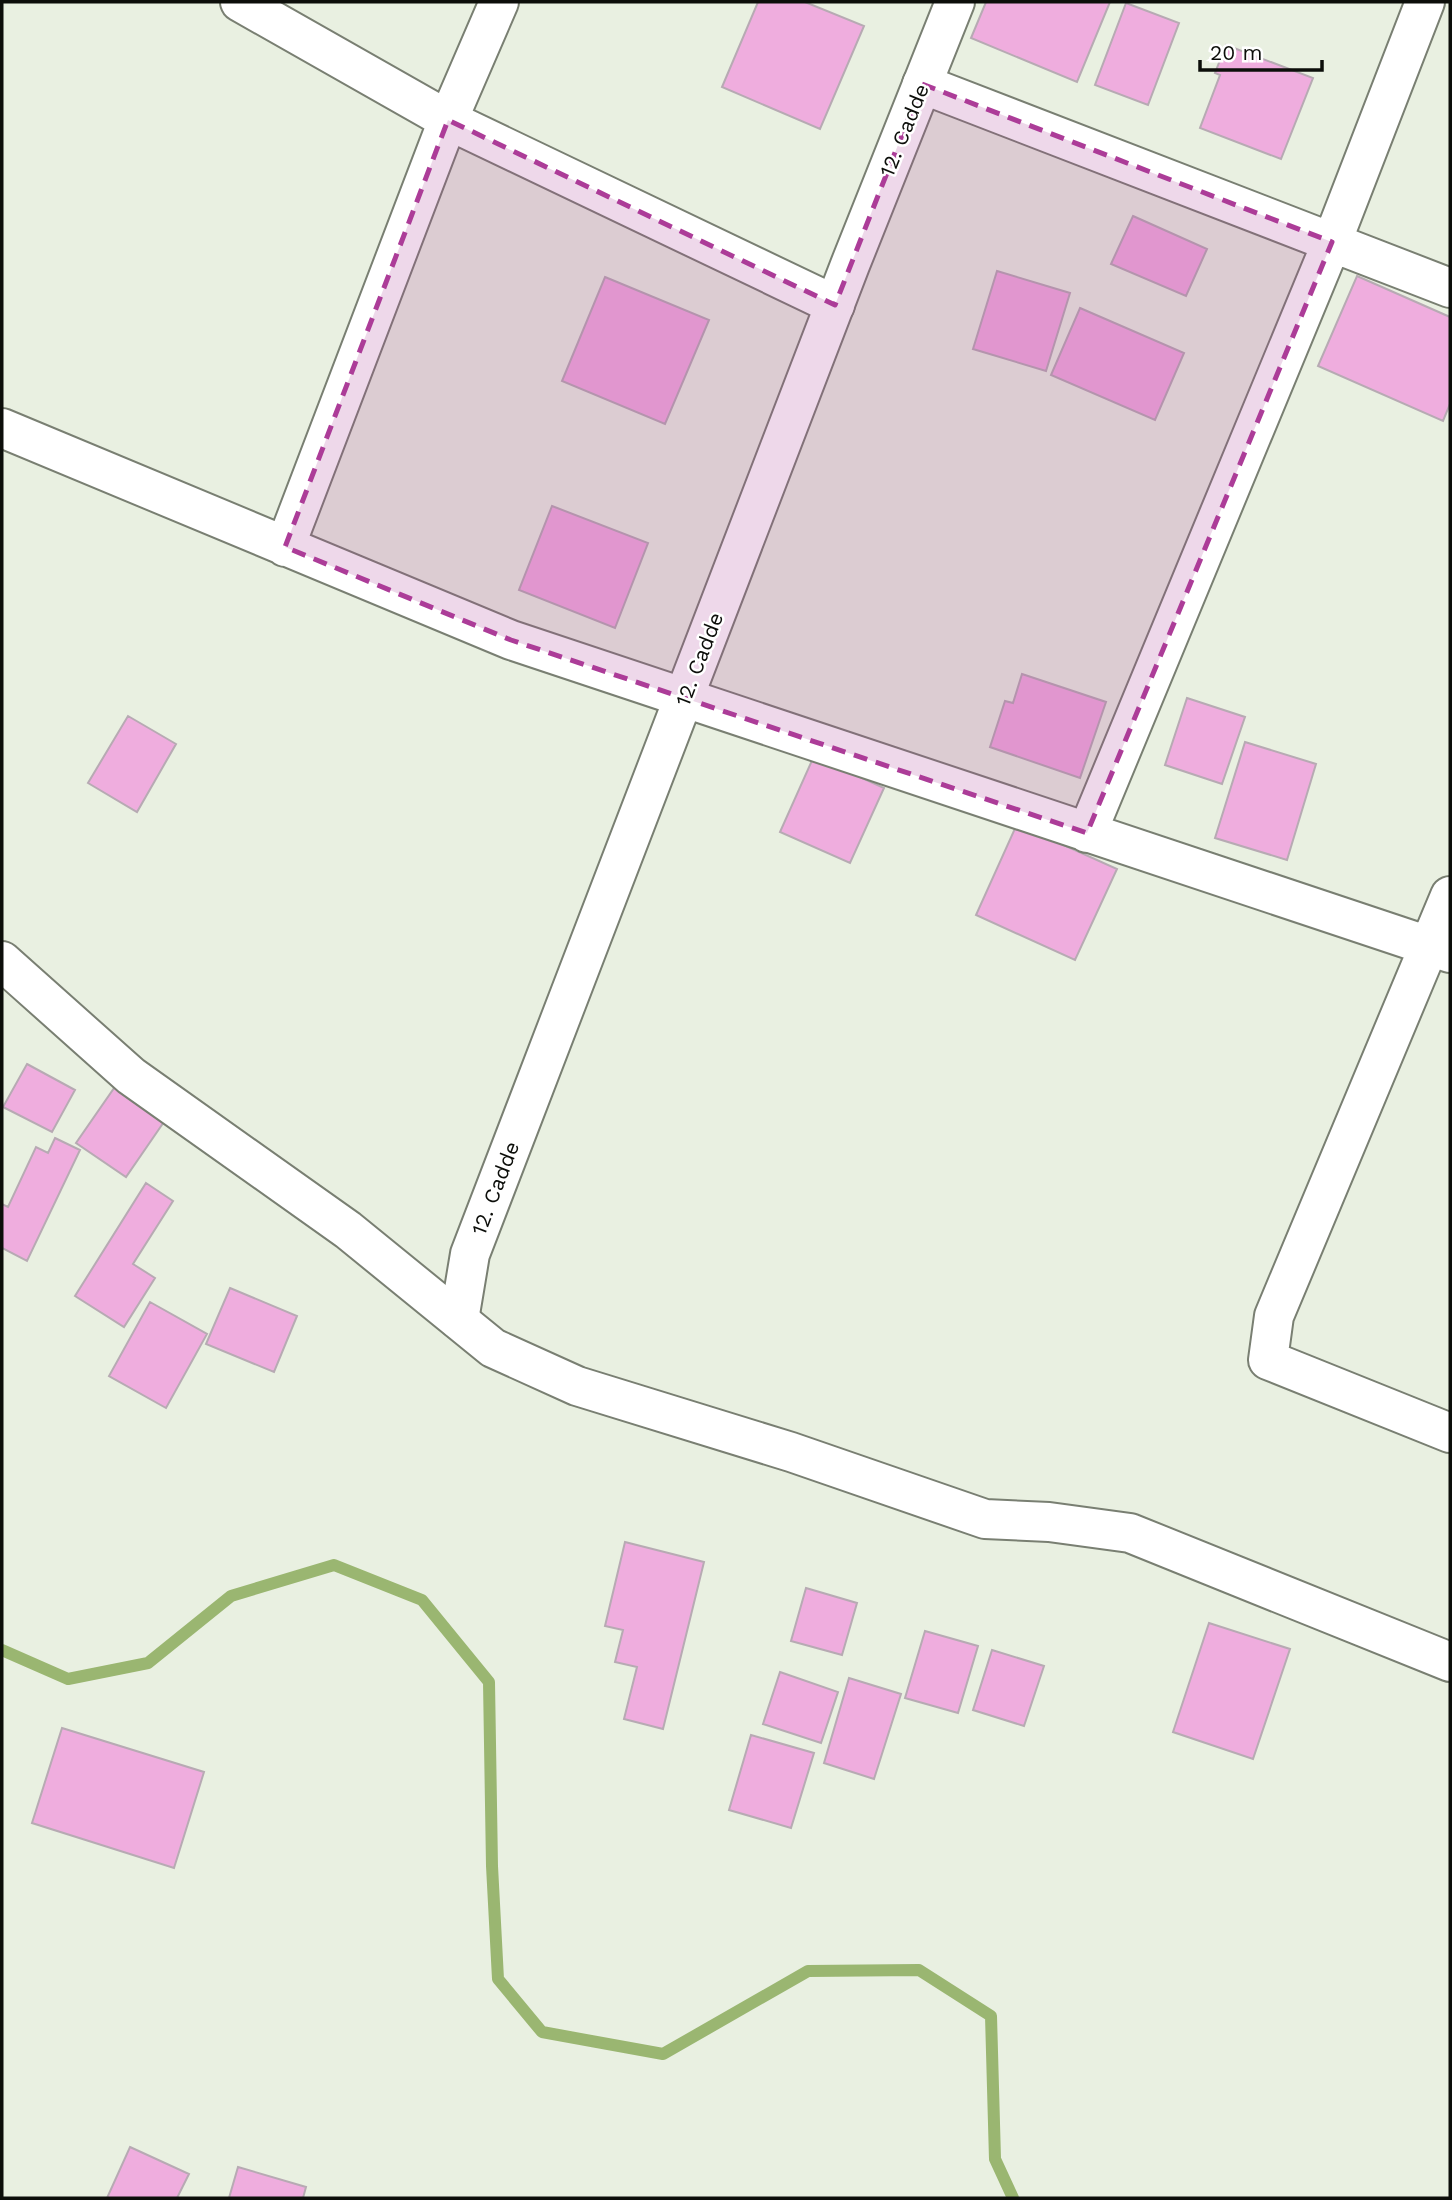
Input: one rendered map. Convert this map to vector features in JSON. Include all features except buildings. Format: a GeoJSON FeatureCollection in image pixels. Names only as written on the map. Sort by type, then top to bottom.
{"type":"FeatureCollection","features":[{"type":"Feature","properties":{"kind":"street"},"geometry":{"type":"LineString","coordinates":[[240,2],[448,120],[835,305]]}},
{"type":"Feature","properties":{"kind":"street"},"geometry":{"type":"LineString","coordinates":[[285,547],[448,120],[499,2]]}},
{"type":"Feature","properties":{"kind":"street","name":"12. Cadde"},"geometry":{"type":"LineString","coordinates":[[459,1320],[470,1254],[835,305],[955,2]]}},
{"type":"Feature","properties":{"kind":"street"},"geometry":{"type":"LineString","coordinates":[[1087,833],[1332,242],[1425,2]]}},
{"type":"Feature","properties":{"kind":"street"},"geometry":{"type":"LineString","coordinates":[[922,84],[1450,288]]}},
{"type":"Feature","properties":{"kind":"street"},"geometry":{"type":"LineString","coordinates":[[2,428],[511,640],[1440,949]]}},
{"type":"Feature","properties":{"kind":"street"},"geometry":{"type":"LineString","coordinates":[[1450,896],[1440,949],[1274,1316],[1268,1360],[1450,1433]]}},
{"type":"Feature","properties":{"kind":"street"},"geometry":{"type":"LineString","coordinates":[[2,961],[131,1076],[348,1230],[493,1348],[577,1386],[791,1452],[985,1520],[1049,1522],[1130,1533],[1450,1662]]}},
{"type":"Feature","properties":{"kind":"highlighted area"},"geometry":{"type":"Polygon","coordinates":[[[922,84],[1332,242],[1087,833],[511,640],[285,547],[448,120],[835,305],[922,84]]]}},
{"type":"Feature","properties":{"kind":"waterway"},"geometry":{"type":"LineString","coordinates":[[2,1650],[68,1679],[148,1663],[231,1596],[334,1565],[422,1600],[489,1682],[492,1866],[498,1979],[542,2032],[663,2054],[808,1971],[919,1970],[991,2016],[995,2159],[1013,2198]]}}]}
